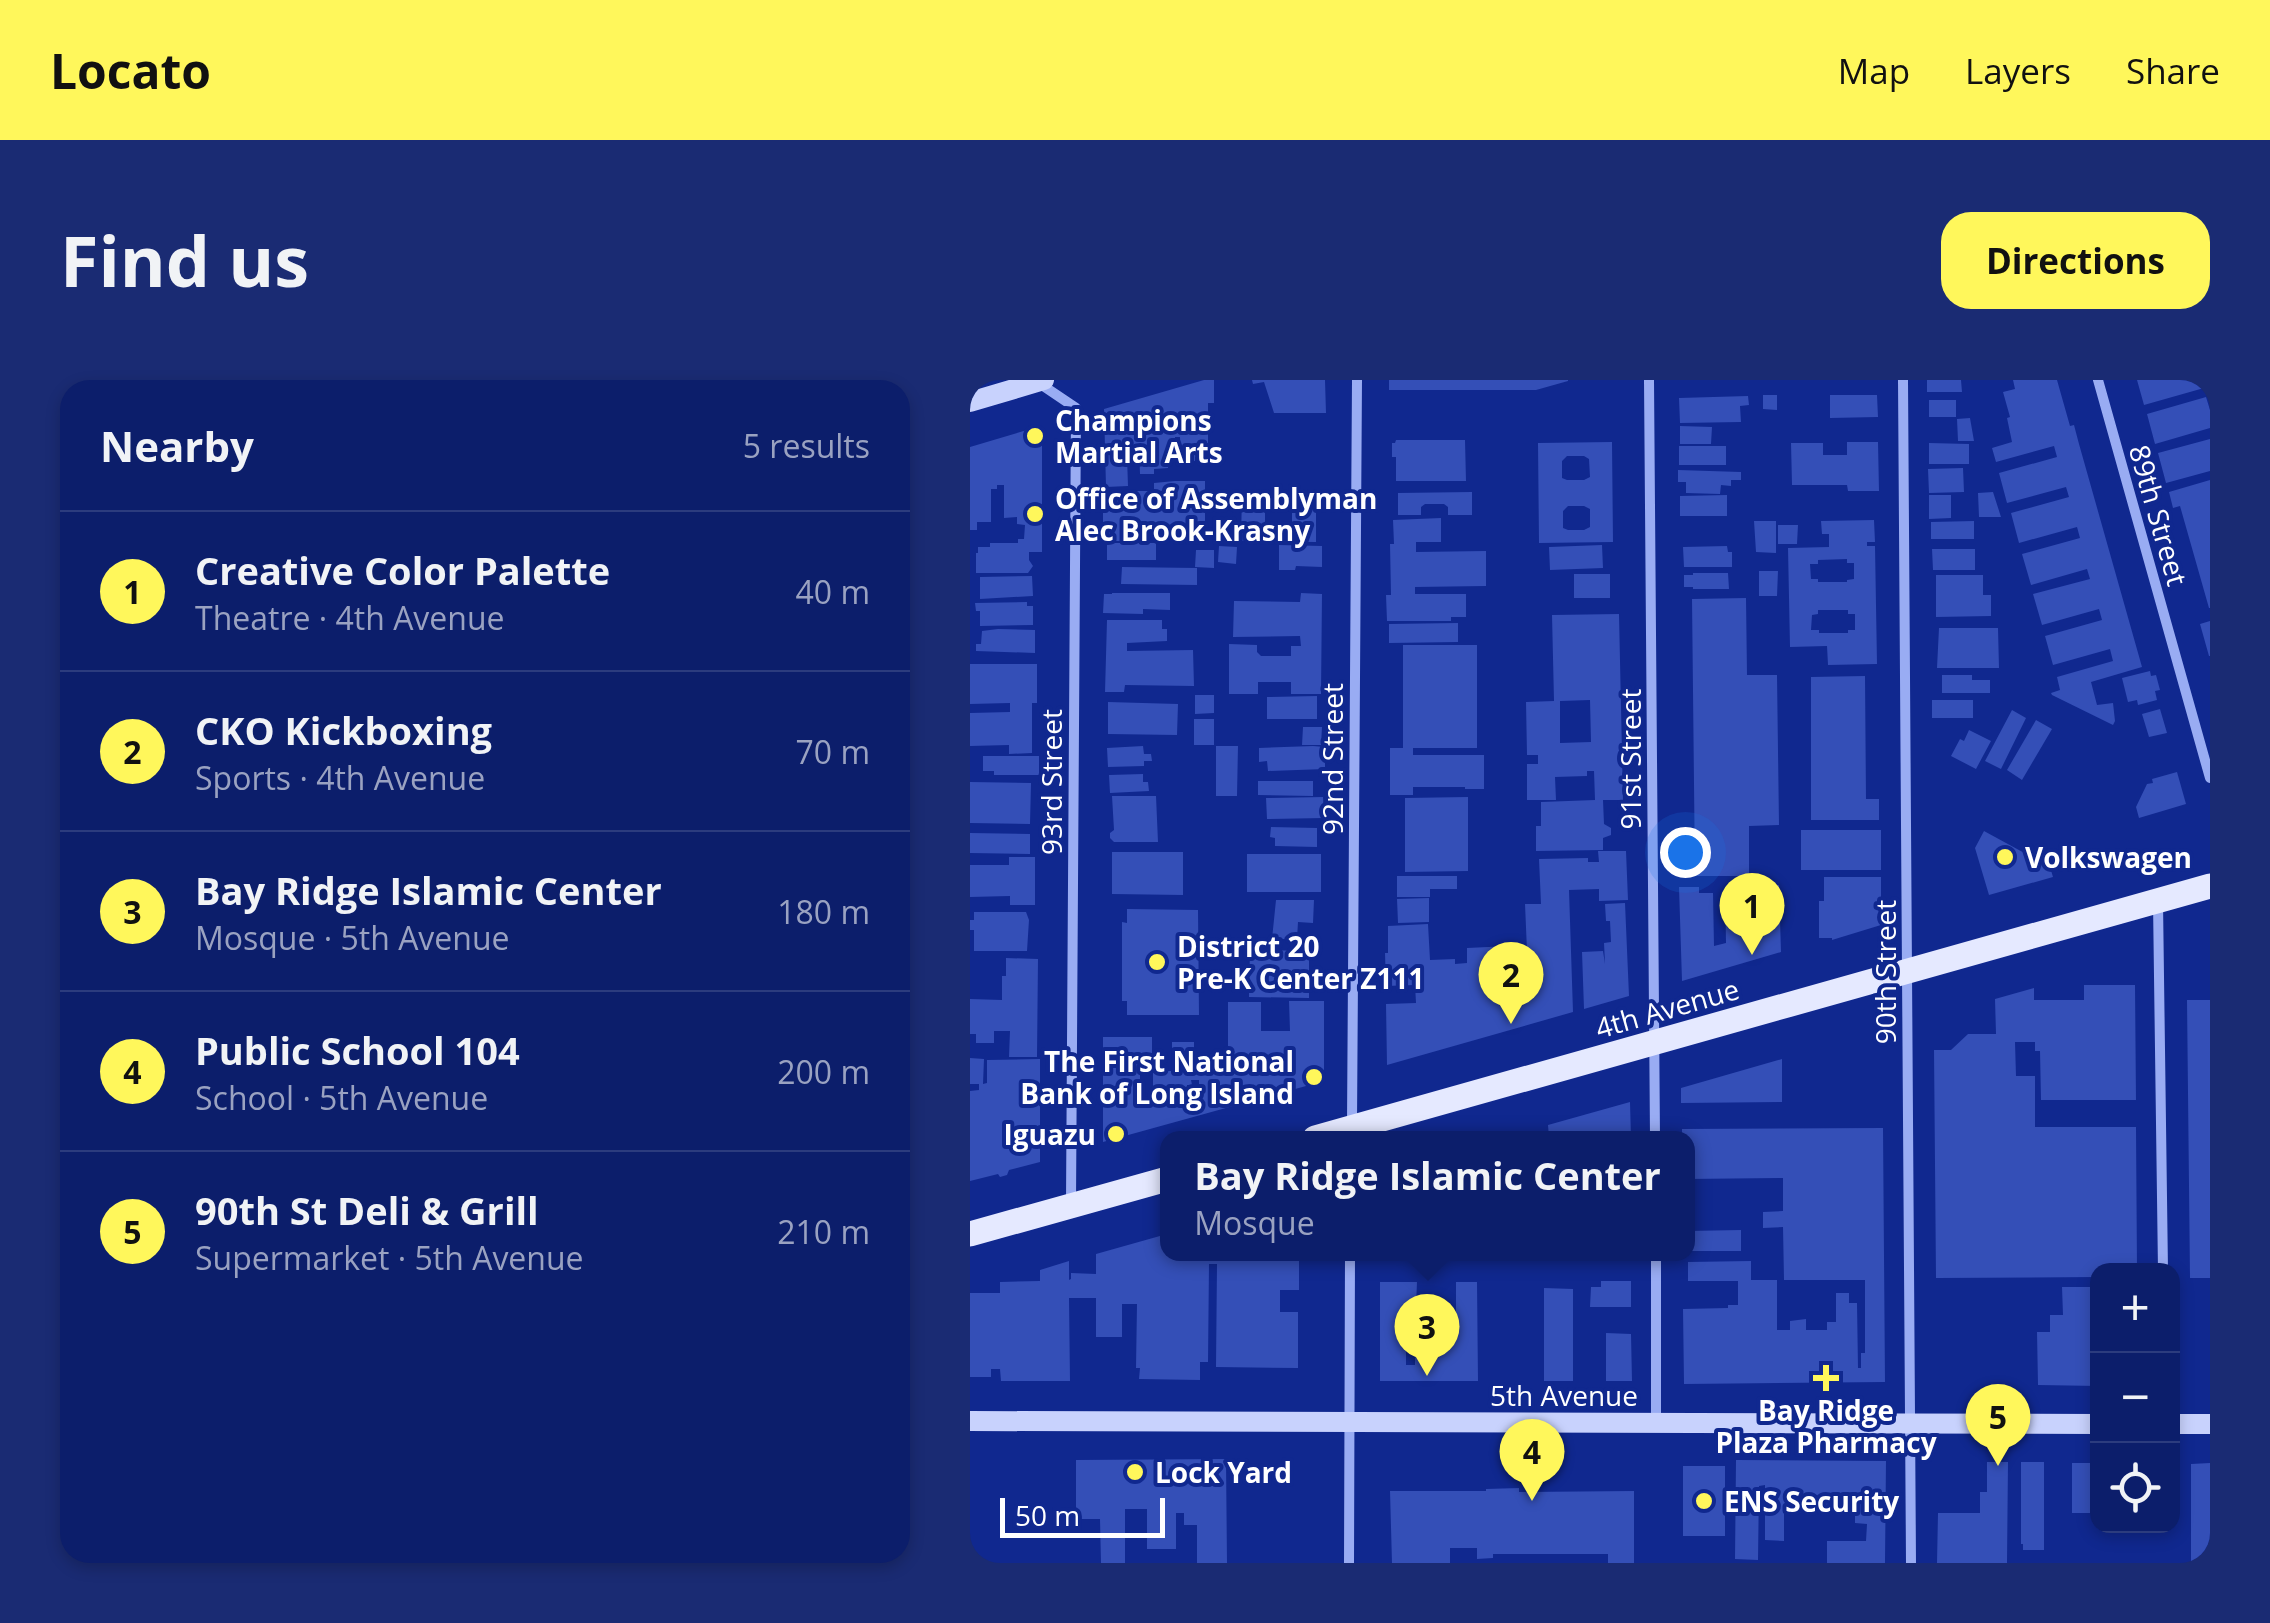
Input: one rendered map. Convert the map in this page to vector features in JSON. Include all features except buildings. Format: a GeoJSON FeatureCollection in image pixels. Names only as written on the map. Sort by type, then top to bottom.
{"type":"FeatureCollection","features":[{"type":"Feature","properties":{"kind":"main road","name":"4th Avenue"},"geometry":{"type":"LineString","coordinates":[[1359,1131],[1655,1042],[2210,886]]}},
{"type":"Feature","properties":{"kind":"main road"},"geometry":{"type":"LineString","coordinates":[[970,1234],[1160,1181]]}},
{"type":"Feature","properties":{"kind":"street","name":"92nd Street"},"geometry":{"type":"LineString","coordinates":[[1352,1131],[1357,380]]}},
{"type":"Feature","properties":{"kind":"street","name":"91st Street"},"geometry":{"type":"LineString","coordinates":[[1650,380],[1655,1131]]}},
{"type":"Feature","properties":{"kind":"street","name":"90th Street"},"geometry":{"type":"LineString","coordinates":[[1903,380],[1911,1563]]}},
{"type":"Feature","properties":{"kind":"street","name":"89th Street"},"geometry":{"type":"LineString","coordinates":[[2098,380],[2210,778]]}},
{"type":"Feature","properties":{"kind":"street"},"geometry":{"type":"LineString","coordinates":[[970,402],[1038,381]]}},
{"type":"Feature","properties":{"kind":"street","name":"93rd Street"},"geometry":{"type":"LineString","coordinates":[[1038,381],[1076,408],[1070,1206]]}},
{"type":"Feature","properties":{"kind":"street"},"geometry":{"type":"LineString","coordinates":[[2158,900],[2163,1263]]}},
{"type":"Feature","properties":{"kind":"street"},"geometry":{"type":"LineString","coordinates":[[1349,1563],[1350,1261]]}},
{"type":"Feature","properties":{"kind":"street"},"geometry":{"type":"LineString","coordinates":[[1656,1261],[1656,1424]]}},
{"type":"Feature","properties":{"kind":"street","name":"5th Avenue"},"geometry":{"type":"LineString","coordinates":[[970,1420],[2090,1424]]}},
{"type":"Feature","properties":{"kind":"street"},"geometry":{"type":"LineString","coordinates":[[2180,1424],[2210,1424]]}},
{"type":"Feature","properties":{"kind":"place","name":"Champions Martial Arts"},"geometry":{"type":"Point","coordinates":[1035,436]}},
{"type":"Feature","properties":{"kind":"place","name":"Office of Assemblyman Alec Brook-Krasny"},"geometry":{"type":"Point","coordinates":[1035,514]}},
{"type":"Feature","properties":{"kind":"place","name":"Volkswagen"},"geometry":{"type":"Point","coordinates":[2005,857]}},
{"type":"Feature","properties":{"kind":"place","name":"Creative Color Palette"},"geometry":{"type":"Point","coordinates":[1752,955]}},
{"type":"Feature","properties":{"kind":"place","name":"District 20 Pre-K Center Z111"},"geometry":{"type":"Point","coordinates":[1157,962]}},
{"type":"Feature","properties":{"kind":"place","name":"CKO Kickboxing"},"geometry":{"type":"Point","coordinates":[1511,1024]}},
{"type":"Feature","properties":{"kind":"place","name":"The First National Bank of Long Island"},"geometry":{"type":"Point","coordinates":[1314,1077]}},
{"type":"Feature","properties":{"kind":"place","name":"Iguazu"},"geometry":{"type":"Point","coordinates":[1116,1134]}},
{"type":"Feature","properties":{"kind":"place","name":"Bay Ridge Islamic Center"},"geometry":{"type":"Point","coordinates":[1427,1376]}},
{"type":"Feature","properties":{"kind":"place","name":"Bay Ridge Plaza Pharmacy"},"geometry":{"type":"Point","coordinates":[1826,1378]}},
{"type":"Feature","properties":{"kind":"place","name":"90th St Deli & Grill"},"geometry":{"type":"Point","coordinates":[1998,1466]}},
{"type":"Feature","properties":{"kind":"place","name":"Lock Yard"},"geometry":{"type":"Point","coordinates":[1135,1472]}},
{"type":"Feature","properties":{"kind":"place","name":"Public School 104"},"geometry":{"type":"Point","coordinates":[1532,1501]}},
{"type":"Feature","properties":{"kind":"place","name":"ENS Security"},"geometry":{"type":"Point","coordinates":[1704,1501]}}]}
